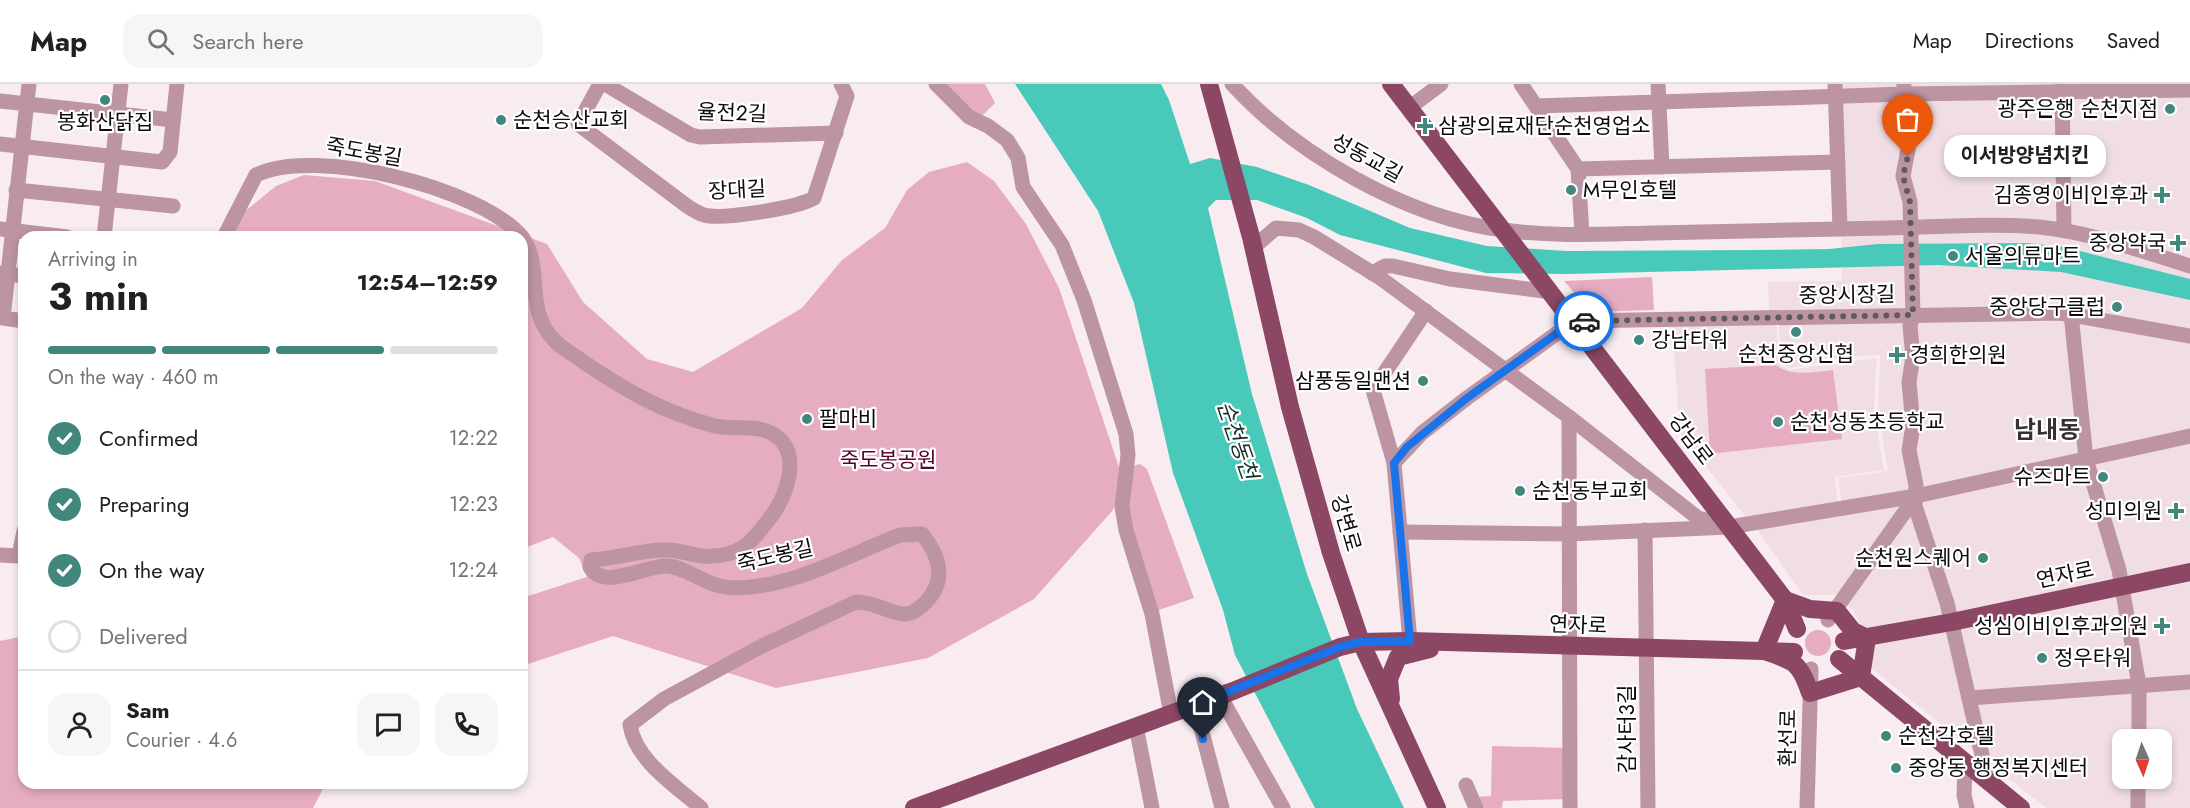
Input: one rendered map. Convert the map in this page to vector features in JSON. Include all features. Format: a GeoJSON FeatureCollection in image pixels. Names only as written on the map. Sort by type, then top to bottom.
{"type":"FeatureCollection","features":[{"type":"Feature","properties":{"kind":"main road"},"geometry":{"type":"LineString","coordinates":[[1202,84],[1214,104]]}},
{"type":"Feature","properties":{"kind":"main road"},"geometry":{"type":"LineString","coordinates":[[1209,84],[1214,104]]}},
{"type":"Feature","properties":{"kind":"main road"},"geometry":{"type":"LineString","coordinates":[[1391,84],[1505,235]]}},
{"type":"Feature","properties":{"kind":"main road","name":"강변로"},"geometry":{"type":"LineString","coordinates":[[1214,104],[1252,242],[1296,428],[1331,553],[1360,642],[1437,808]]}},
{"type":"Feature","properties":{"kind":"main road","name":"강남로"},"geometry":{"type":"LineString","coordinates":[[1505,235],[1574,321],[1785,600],[1797,629]]}},
{"type":"Feature","properties":{"kind":"main road","name":"연자로"},"geometry":{"type":"LineString","coordinates":[[1844,641],[1952,622],[2190,572]]}},
{"type":"Feature","properties":{"kind":"main road"},"geometry":{"type":"LineString","coordinates":[[1785,600],[1832,616],[1852,631],[1867,638],[1861,677],[1810,693],[1803,671],[1783,657],[1764,651],[1785,600]]}},
{"type":"Feature","properties":{"kind":"main road"},"geometry":{"type":"LineString","coordinates":[[1832,616],[1844,641],[1839,659],[1826,669],[1810,669],[1803,665],[1794,652],[1792,644],[1797,629],[1808,620],[1832,616]]}},
{"type":"Feature","properties":{"kind":"main road","name":"연자로"},"geometry":{"type":"LineString","coordinates":[[914,808],[1227,694],[1340,647],[1360,642],[1410,641],[1794,652]]}},
{"type":"Feature","properties":{"kind":"main road"},"geometry":{"type":"LineString","coordinates":[[1392,713],[1389,679],[1392,666],[1398,657],[1457,643]]}},
{"type":"Feature","properties":{"kind":"main road"},"geometry":{"type":"LineString","coordinates":[[1839,659],[2021,808]]}},
{"type":"Feature","properties":{"kind":"street"},"geometry":{"type":"LineString","coordinates":[[18,320],[3,318],[4,273],[7,229],[16,189],[29,84]]}},
{"type":"Feature","properties":{"kind":"street"},"geometry":{"type":"LineString","coordinates":[[105,231],[121,84]]}},
{"type":"Feature","properties":{"kind":"street"},"geometry":{"type":"LineString","coordinates":[[0,144],[162,162],[168,158],[177,84]]}},
{"type":"Feature","properties":{"kind":"street","name":"장대길"},"geometry":{"type":"LineString","coordinates":[[600,84],[578,124],[687,206],[705,215],[726,216],[788,207],[814,198],[847,96],[841,84]]}},
{"type":"Feature","properties":{"kind":"street","name":"율전2길"},"geometry":{"type":"LineString","coordinates":[[605,84],[691,135],[700,137],[836,133]]}},
{"type":"Feature","properties":{"kind":"street"},"geometry":{"type":"LineString","coordinates":[[936,84],[969,117],[988,126],[1007,140],[1018,158],[1023,187],[1062,245],[1084,300],[1126,434],[1128,455],[1122,507],[1126,530],[1152,614],[1170,714]]}},
{"type":"Feature","properties":{"kind":"street","name":"성동교길"},"geometry":{"type":"LineString","coordinates":[[1232,84],[1280,128],[1364,183],[1416,207],[1505,235],[1840,229],[1910,231],[2037,227],[2064,230],[2190,266]]}},
{"type":"Feature","properties":{"kind":"street"},"geometry":{"type":"LineString","coordinates":[[1409,108],[1441,84]]}},
{"type":"Feature","properties":{"kind":"street"},"geometry":{"type":"LineString","coordinates":[[1521,84],[1578,169],[1582,234]]}},
{"type":"Feature","properties":{"kind":"street"},"geometry":{"type":"LineString","coordinates":[[1658,84],[1662,167]]}},
{"type":"Feature","properties":{"kind":"street"},"geometry":{"type":"LineString","coordinates":[[2061,88],[2064,230]]}},
{"type":"Feature","properties":{"kind":"street"},"geometry":{"type":"LineString","coordinates":[[1536,106],[1659,103],[1835,91],[1904,89],[2190,90]]}},
{"type":"Feature","properties":{"kind":"street"},"geometry":{"type":"LineString","coordinates":[[1904,89],[1902,120],[1909,144],[1903,176],[1910,202],[1913,315],[1910,326],[1913,364],[1909,382],[1913,419],[1909,450],[1916,496],[1915,506],[1952,622],[1988,781]]}},
{"type":"Feature","properties":{"kind":"street"},"geometry":{"type":"LineString","coordinates":[[1835,91],[1840,229]]}},
{"type":"Feature","properties":{"kind":"street"},"geometry":{"type":"LineString","coordinates":[[0,101],[173,120]]}},
{"type":"Feature","properties":{"kind":"street"},"geometry":{"type":"LineString","coordinates":[[1578,169],[1838,162]]}},
{"type":"Feature","properties":{"kind":"street","name":"죽도봉길"},"geometry":{"type":"LineString","coordinates":[[227,231],[256,175],[271,169],[308,164],[400,176],[495,214],[515,231]]}},
{"type":"Feature","properties":{"kind":"street"},"geometry":{"type":"LineString","coordinates":[[16,189],[173,206]]}},
{"type":"Feature","properties":{"kind":"street"},"geometry":{"type":"LineString","coordinates":[[1252,242],[1276,228],[1299,230],[1372,273],[1569,417],[1698,518],[1729,527]]}},
{"type":"Feature","properties":{"kind":"street"},"geometry":{"type":"LineString","coordinates":[[7,229],[22,231]]}},
{"type":"Feature","properties":{"kind":"street","name":"죽도봉길"},"geometry":{"type":"LineString","coordinates":[[528,251],[532,260],[535,302],[543,326],[556,343],[615,383],[672,414],[716,426],[764,431],[780,440],[788,453],[790,469],[783,497],[750,543],[738,551],[702,556],[667,550],[591,560],[590,567],[594,573],[606,579],[667,566],[679,568],[714,585],[734,588],[814,572],[890,538],[914,533],[922,534],[938,560],[940,579],[930,597],[919,609],[906,614],[872,602],[856,602],[760,647],[674,693],[630,725],[632,736],[643,754],[701,808]]}},
{"type":"Feature","properties":{"kind":"street"},"geometry":{"type":"LineString","coordinates":[[1372,273],[1388,265],[1450,279],[1546,286]]}},
{"type":"Feature","properties":{"kind":"street"},"geometry":{"type":"LineString","coordinates":[[1410,641],[1394,463],[1373,390],[1426,311]]}},
{"type":"Feature","properties":{"kind":"street"},"geometry":{"type":"LineString","coordinates":[[2071,314],[2086,459],[2122,586],[2139,685],[2139,729]]}},
{"type":"Feature","properties":{"kind":"street","name":"중앙시장길"},"geometry":{"type":"LineString","coordinates":[[1574,321],[2071,314],[2190,336]]}},
{"type":"Feature","properties":{"kind":"street"},"geometry":{"type":"LineString","coordinates":[[1394,463],[1422,433],[1503,370],[1574,321]]}},
{"type":"Feature","properties":{"kind":"street"},"geometry":{"type":"LineString","coordinates":[[1569,417],[1570,808]]}},
{"type":"Feature","properties":{"kind":"street"},"geometry":{"type":"LineString","coordinates":[[1401,532],[1569,534],[1729,527],[1916,496],[2190,436]]}},
{"type":"Feature","properties":{"kind":"street"},"geometry":{"type":"LineString","coordinates":[[1832,616],[1916,496]]}},
{"type":"Feature","properties":{"kind":"street","name":"감사터3길"},"geometry":{"type":"LineString","coordinates":[[1645,530],[1648,808]]}},
{"type":"Feature","properties":{"kind":"street"},"geometry":{"type":"LineString","coordinates":[[0,555],[18,556]]}},
{"type":"Feature","properties":{"kind":"street","name":"환선로"},"geometry":{"type":"LineString","coordinates":[[1808,808],[1810,669]]}},
{"type":"Feature","properties":{"kind":"street"},"geometry":{"type":"LineString","coordinates":[[1970,698],[2190,682]]}},
{"type":"Feature","properties":{"kind":"street"},"geometry":{"type":"LineString","coordinates":[[1227,694],[1283,808]]}},
{"type":"Feature","properties":{"kind":"street"},"geometry":{"type":"LineString","coordinates":[[1195,705],[1221,808]]}},
{"type":"Feature","properties":{"kind":"street"},"geometry":{"type":"LineString","coordinates":[[1137,726],[1152,808]]}},
{"type":"Feature","properties":{"kind":"street"},"geometry":{"type":"LineString","coordinates":[[1965,764],[1964,795],[1967,808]]}},
{"type":"Feature","properties":{"kind":"street"},"geometry":{"type":"LineString","coordinates":[[1466,785],[1476,808]]}},
{"type":"Feature","properties":{"kind":"street"},"geometry":{"type":"LineString","coordinates":[[2138,789],[2138,808]]}},
{"type":"Feature","properties":{"kind":"shaded area"},"geometry":{"type":"Polygon","coordinates":[[[1840,84],[2190,84],[2190,808],[2046,808],[1867,665],[1862,629],[1853,611],[1837,595],[1803,595],[1749,518],[1842,505],[1838,478],[1888,471],[1878,412],[1880,355],[1845,357],[1790,368],[1781,364],[1778,311],[1769,311],[1768,282],[1842,281],[1840,84]]]}},
{"type":"Feature","properties":{"kind":"shaded area","name":"순천성동초등학교"},"geometry":{"type":"Polygon","coordinates":[[[1776,320],[1780,365],[1789,370],[1877,358],[1874,410],[1884,470],[1835,477],[1838,504],[1745,516],[1680,433],[1672,324],[1776,320]]]}},
{"type":"Feature","properties":{"kind":"green space"},"geometry":{"type":"Polygon","coordinates":[[[944,84],[985,84],[995,103],[979,119],[944,84]]]}},
{"type":"Feature","properties":{"kind":"green space","name":"죽도봉공원"},"geometry":{"type":"Polygon","coordinates":[[[967,162],[994,181],[1026,224],[1059,288],[1120,470],[1120,489],[1113,510],[1034,599],[928,658],[776,688],[613,636],[528,664],[528,596],[587,577],[579,558],[553,537],[528,547],[528,237],[547,244],[583,302],[647,359],[693,372],[802,308],[842,260],[885,228],[907,190],[929,172],[967,162]]]}},
{"type":"Feature","properties":{"kind":"green space"},"geometry":{"type":"Polygon","coordinates":[[[304,175],[375,181],[512,231],[236,231],[243,213],[276,186],[304,175]]]}},
{"type":"Feature","properties":{"kind":"green space"},"geometry":{"type":"Polygon","coordinates":[[[1652,277],[1654,310],[1591,312],[1564,281],[1652,277]]]}},
{"type":"Feature","properties":{"kind":"green space"},"geometry":{"type":"Polygon","coordinates":[[[1776,365],[1796,372],[1833,370],[1842,439],[1710,454],[1705,369],[1776,365]]]}},
{"type":"Feature","properties":{"kind":"green space"},"geometry":{"type":"Polygon","coordinates":[[[1140,464],[1147,469],[1194,598],[1156,611],[1126,514],[1133,466],[1140,464]]]}},
{"type":"Feature","properties":{"kind":"green space"},"geometry":{"type":"Polygon","coordinates":[[[1818,630],[1827,634],[1831,643],[1827,652],[1818,656],[1809,652],[1805,643],[1809,634],[1818,630]]]}},
{"type":"Feature","properties":{"kind":"green space"},"geometry":{"type":"Polygon","coordinates":[[[18,637],[18,789],[323,789],[313,808],[0,808],[0,641],[18,637]]]}},
{"type":"Feature","properties":{"kind":"green space"},"geometry":{"type":"Polygon","coordinates":[[[1492,746],[1566,748],[1567,799],[1503,801],[1502,808],[1480,808],[1475,797],[1491,796],[1492,746]]]}},
{"type":"Feature","properties":{"kind":"water","name":"순천동천"},"geometry":{"type":"Polygon","coordinates":[[[1015,84],[1161,84],[1169,100],[1190,164],[1210,158],[1257,167],[1309,185],[1410,228],[1487,246],[1566,251],[1754,250],[1829,249],[1878,244],[2027,243],[2064,247],[2190,279],[2190,300],[2061,272],[1938,265],[1567,274],[1486,273],[1340,235],[1307,218],[1257,200],[1216,200],[1208,208],[1252,394],[1307,574],[1357,709],[1404,808],[1315,808],[1235,655],[1223,610],[1173,473],[1134,303],[1098,211],[1015,84]]]}},
{"type":"Feature","properties":{"kind":"way so far"},"geometry":{"type":"LineString","coordinates":[[1584,321],[1913,315],[1910,197],[1903,176],[1908,156]]}},
{"type":"Feature","properties":{"kind":"place","name":"봉화산닭집"},"geometry":{"type":"Point","coordinates":[105,100]}},
{"type":"Feature","properties":{"kind":"place","name":"광주은행 순천지점"},"geometry":{"type":"Point","coordinates":[2170,109]}},
{"type":"Feature","properties":{"kind":"place","name":"순천승산교회"},"geometry":{"type":"Point","coordinates":[501,120]}},
{"type":"Feature","properties":{"kind":"place","name":"삼광의료재단순천영업소"},"geometry":{"type":"Point","coordinates":[1425,126]}},
{"type":"Feature","properties":{"kind":"place","name":"이서방양념치킨"},"geometry":{"type":"Point","coordinates":[1908,156]}},
{"type":"Feature","properties":{"kind":"place","name":"M무인호텔"},"geometry":{"type":"Point","coordinates":[1571,190]}},
{"type":"Feature","properties":{"kind":"place","name":"김종영이비인후과"},"geometry":{"type":"Point","coordinates":[2162,195]}},
{"type":"Feature","properties":{"kind":"place","name":"중앙약국"},"geometry":{"type":"Point","coordinates":[2178,243]}},
{"type":"Feature","properties":{"kind":"place","name":"서울의류마트"},"geometry":{"type":"Point","coordinates":[1953,256]}},
{"type":"Feature","properties":{"kind":"place","name":"중앙당구클럽"},"geometry":{"type":"Point","coordinates":[2117,307]}},
{"type":"Feature","properties":{"kind":"place","name":"순천중앙신협"},"geometry":{"type":"Point","coordinates":[1796,332]}},
{"type":"Feature","properties":{"kind":"place","name":"강남타워"},"geometry":{"type":"Point","coordinates":[1639,340]}},
{"type":"Feature","properties":{"kind":"place","name":"경희한의원"},"geometry":{"type":"Point","coordinates":[1897,355]}},
{"type":"Feature","properties":{"kind":"place","name":"삼풍동일맨션"},"geometry":{"type":"Point","coordinates":[1423,381]}},
{"type":"Feature","properties":{"kind":"place","name":"팔마비"},"geometry":{"type":"Point","coordinates":[807,419]}},
{"type":"Feature","properties":{"kind":"place","name":"순천성동초등학교"},"geometry":{"type":"Point","coordinates":[1778,422]}},
{"type":"Feature","properties":{"kind":"place","name":"슈즈마트"},"geometry":{"type":"Point","coordinates":[2103,477]}},
{"type":"Feature","properties":{"kind":"place","name":"순천동부교회"},"geometry":{"type":"Point","coordinates":[1520,491]}},
{"type":"Feature","properties":{"kind":"place","name":"성미의원"},"geometry":{"type":"Point","coordinates":[2176,511]}},
{"type":"Feature","properties":{"kind":"place","name":"순천원스퀘어"},"geometry":{"type":"Point","coordinates":[1983,558]}},
{"type":"Feature","properties":{"kind":"place","name":"성심이비인후과의원"},"geometry":{"type":"Point","coordinates":[2162,626]}},
{"type":"Feature","properties":{"kind":"place","name":"정우타워"},"geometry":{"type":"Point","coordinates":[2042,658]}},
{"type":"Feature","properties":{"kind":"place","name":"순천각호텔"},"geometry":{"type":"Point","coordinates":[1886,736]}},
{"type":"Feature","properties":{"kind":"place","name":"중앙동 행정복지센터"},"geometry":{"type":"Point","coordinates":[1896,768]}},
{"type":"Feature","properties":{"kind":"district","name":"남내동"},"geometry":{"type":"Point","coordinates":[2047,429]}},
{"type":"Feature","properties":{"kind":"route"},"geometry":{"type":"LineString","coordinates":[[1203,739],[1195,705],[1340,647],[1360,642],[1410,641],[1394,463],[1422,433],[1503,370],[1574,321],[1584,321]]}}]}
